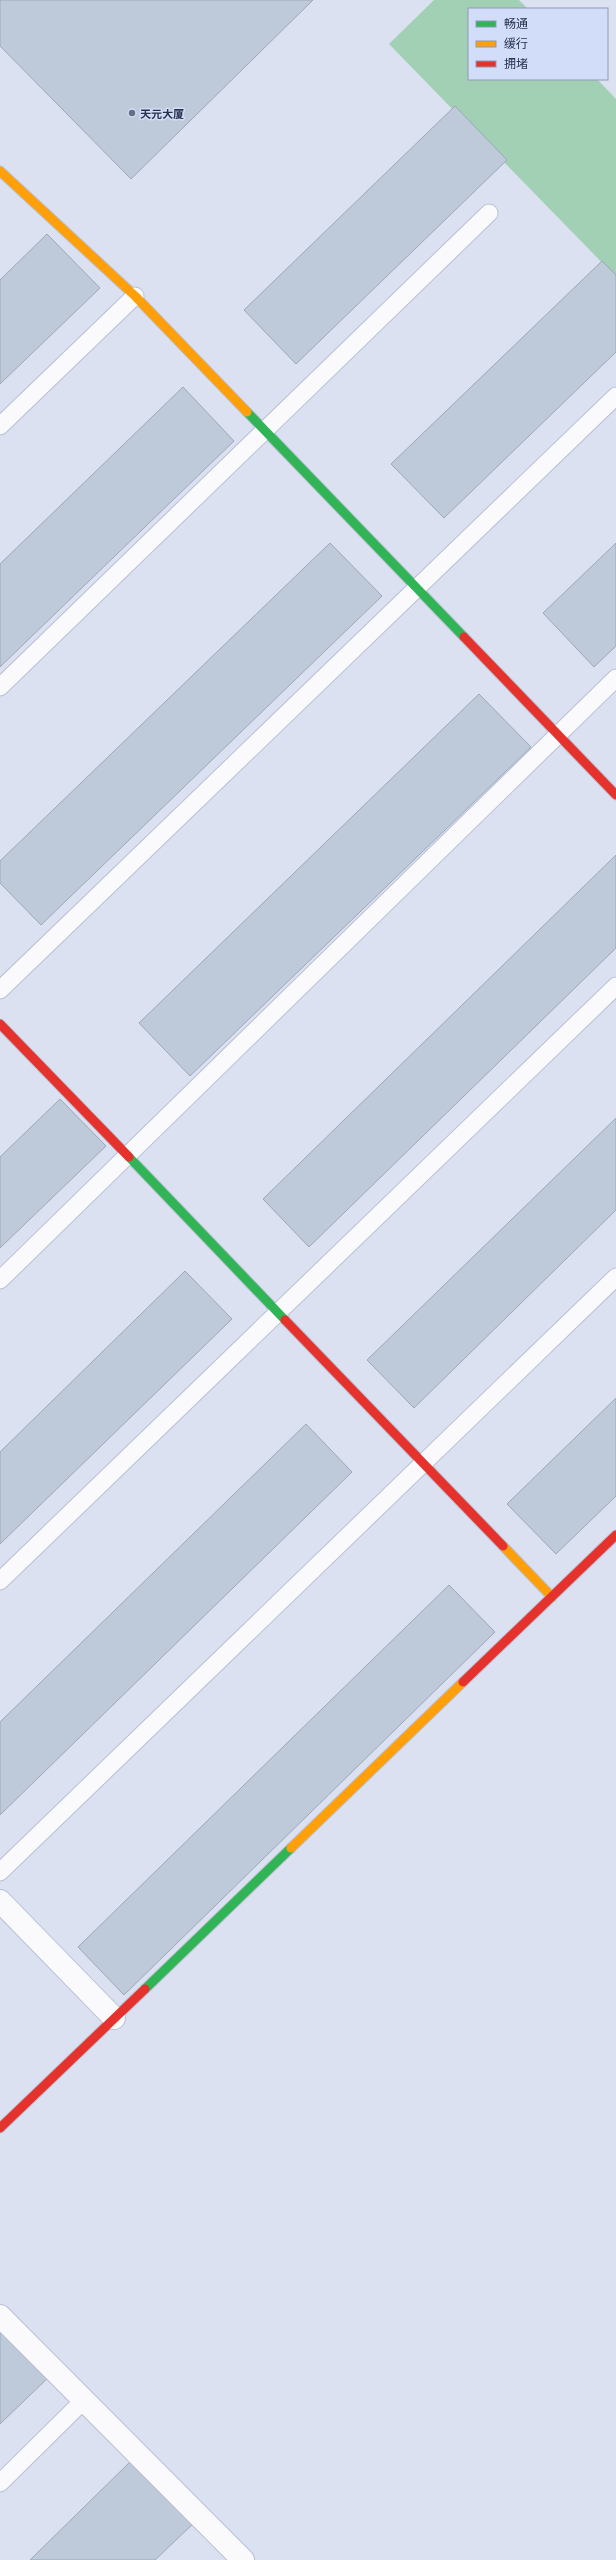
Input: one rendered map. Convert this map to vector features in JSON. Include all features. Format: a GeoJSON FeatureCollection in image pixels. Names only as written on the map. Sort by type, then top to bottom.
{"type":"FeatureCollection","features":[{"type":"Feature","properties":{"kind":"street"},"geometry":{"type":"LineString","coordinates":[[0,171],[134,296],[616,795]]}},
{"type":"Feature","properties":{"kind":"street"},"geometry":{"type":"LineString","coordinates":[[0,1024],[424,1462],[552,1597]]}},
{"type":"Feature","properties":{"kind":"street"},"geometry":{"type":"LineString","coordinates":[[0,2128],[616,1535]]}},
{"type":"Feature","properties":{"kind":"street"},"geometry":{"type":"LineString","coordinates":[[0,1901],[114,2018]]}},
{"type":"Feature","properties":{"kind":"street"},"geometry":{"type":"LineString","coordinates":[[0,2316],[242,2560]]}},
{"type":"Feature","properties":{"kind":"lane"},"geometry":{"type":"LineString","coordinates":[[0,687],[489,213]]}},
{"type":"Feature","properties":{"kind":"lane"},"geometry":{"type":"LineString","coordinates":[[0,426],[134,296]]}},
{"type":"Feature","properties":{"kind":"lane"},"geometry":{"type":"LineString","coordinates":[[0,990],[616,396]]}},
{"type":"Feature","properties":{"kind":"lane"},"geometry":{"type":"LineString","coordinates":[[0,1280],[616,678]]}},
{"type":"Feature","properties":{"kind":"lane"},"geometry":{"type":"LineString","coordinates":[[0,1581],[616,986]]}},
{"type":"Feature","properties":{"kind":"lane"},"geometry":{"type":"LineString","coordinates":[[0,1872],[616,1277]]}},
{"type":"Feature","properties":{"kind":"lane"},"geometry":{"type":"LineString","coordinates":[[0,2482],[84,2400]]}},
{"type":"Feature","properties":{"kind":"green space"},"geometry":{"type":"Polygon","coordinates":[[[434,0],[519,0],[527,8],[468,8],[468,80],[598,80],[616,99],[616,277],[389,44],[434,0]]]}},
{"type":"Feature","properties":{"kind":"building","name":"天元大厦"},"geometry":{"type":"Polygon","coordinates":[[[0,0],[313,0],[131,179],[0,46],[0,0]]]}},
{"type":"Feature","properties":{"kind":"building"},"geometry":{"type":"Polygon","coordinates":[[[455,106],[507,160],[296,364],[244,310],[455,106]]]}},
{"type":"Feature","properties":{"kind":"building"},"geometry":{"type":"Polygon","coordinates":[[[47,234],[100,288],[0,384],[0,280],[47,234]]]}},
{"type":"Feature","properties":{"kind":"building"},"geometry":{"type":"Polygon","coordinates":[[[602,261],[616,275],[616,352],[444,518],[391,464],[602,261]]]}},
{"type":"Feature","properties":{"kind":"building"},"geometry":{"type":"Polygon","coordinates":[[[183,387],[234,441],[0,667],[0,564],[183,387]]]}},
{"type":"Feature","properties":{"kind":"building"},"geometry":{"type":"Polygon","coordinates":[[[330,543],[382,596],[41,925],[0,883],[0,861],[330,543]]]}},
{"type":"Feature","properties":{"kind":"building"},"geometry":{"type":"Polygon","coordinates":[[[616,543],[616,646],[594,667],[543,613],[616,543]]]}},
{"type":"Feature","properties":{"kind":"building"},"geometry":{"type":"Polygon","coordinates":[[[479,694],[531,747],[190,1076],[139,1023],[479,694]]]}},
{"type":"Feature","properties":{"kind":"building"},"geometry":{"type":"Polygon","coordinates":[[[616,855],[616,948],[309,1247],[263,1199],[616,855]]]}},
{"type":"Feature","properties":{"kind":"building"},"geometry":{"type":"Polygon","coordinates":[[[60,1099],[106,1146],[0,1248],[0,1157],[60,1099]]]}},
{"type":"Feature","properties":{"kind":"building"},"geometry":{"type":"Polygon","coordinates":[[[616,1118],[616,1210],[414,1408],[367,1360],[616,1118]]]}},
{"type":"Feature","properties":{"kind":"building"},"geometry":{"type":"Polygon","coordinates":[[[185,1271],[232,1319],[0,1544],[0,1452],[185,1271]]]}},
{"type":"Feature","properties":{"kind":"building"},"geometry":{"type":"Polygon","coordinates":[[[616,1398],[616,1496],[556,1554],[507,1504],[616,1398]]]}},
{"type":"Feature","properties":{"kind":"building"},"geometry":{"type":"Polygon","coordinates":[[[306,1424],[352,1472],[0,1815],[0,1722],[306,1424]]]}},
{"type":"Feature","properties":{"kind":"building"},"geometry":{"type":"Polygon","coordinates":[[[449,1585],[495,1632],[124,1995],[78,1947],[449,1585]]]}},
{"type":"Feature","properties":{"kind":"building"},"geometry":{"type":"Polygon","coordinates":[[[0,2321],[52,2374],[0,2424],[0,2321]]]}},
{"type":"Feature","properties":{"kind":"building"},"geometry":{"type":"Polygon","coordinates":[[[133,2459],[195,2522],[155,2560],[30,2560],[133,2459]]]}},
{"type":"Feature","properties":{"kind":"traffic: fast"},"geometry":{"type":"LineString","coordinates":[[247,412],[464,637]]}},
{"type":"Feature","properties":{"kind":"traffic: fast"},"geometry":{"type":"LineString","coordinates":[[129,1157],[285,1320]]}},
{"type":"Feature","properties":{"kind":"traffic: fast"},"geometry":{"type":"LineString","coordinates":[[145,1989],[291,1848]]}},
{"type":"Feature","properties":{"kind":"traffic: slow"},"geometry":{"type":"LineString","coordinates":[[0,171],[135,296],[247,412]]}},
{"type":"Feature","properties":{"kind":"traffic: slow"},"geometry":{"type":"LineString","coordinates":[[503,1546],[552,1597]]}},
{"type":"Feature","properties":{"kind":"traffic: slow"},"geometry":{"type":"LineString","coordinates":[[291,1848],[463,1682]]}},
{"type":"Feature","properties":{"kind":"traffic: jam"},"geometry":{"type":"LineString","coordinates":[[464,637],[616,795]]}},
{"type":"Feature","properties":{"kind":"traffic: jam"},"geometry":{"type":"LineString","coordinates":[[0,1024],[129,1157]]}},
{"type":"Feature","properties":{"kind":"traffic: jam"},"geometry":{"type":"LineString","coordinates":[[285,1320],[503,1546]]}},
{"type":"Feature","properties":{"kind":"traffic: jam"},"geometry":{"type":"LineString","coordinates":[[463,1682],[616,1535]]}},
{"type":"Feature","properties":{"kind":"traffic: jam"},"geometry":{"type":"LineString","coordinates":[[0,2128],[145,1989]]}},
{"type":"Feature","properties":{"kind":"place","name":"天元大厦"},"geometry":{"type":"Point","coordinates":[132,113]}}]}
